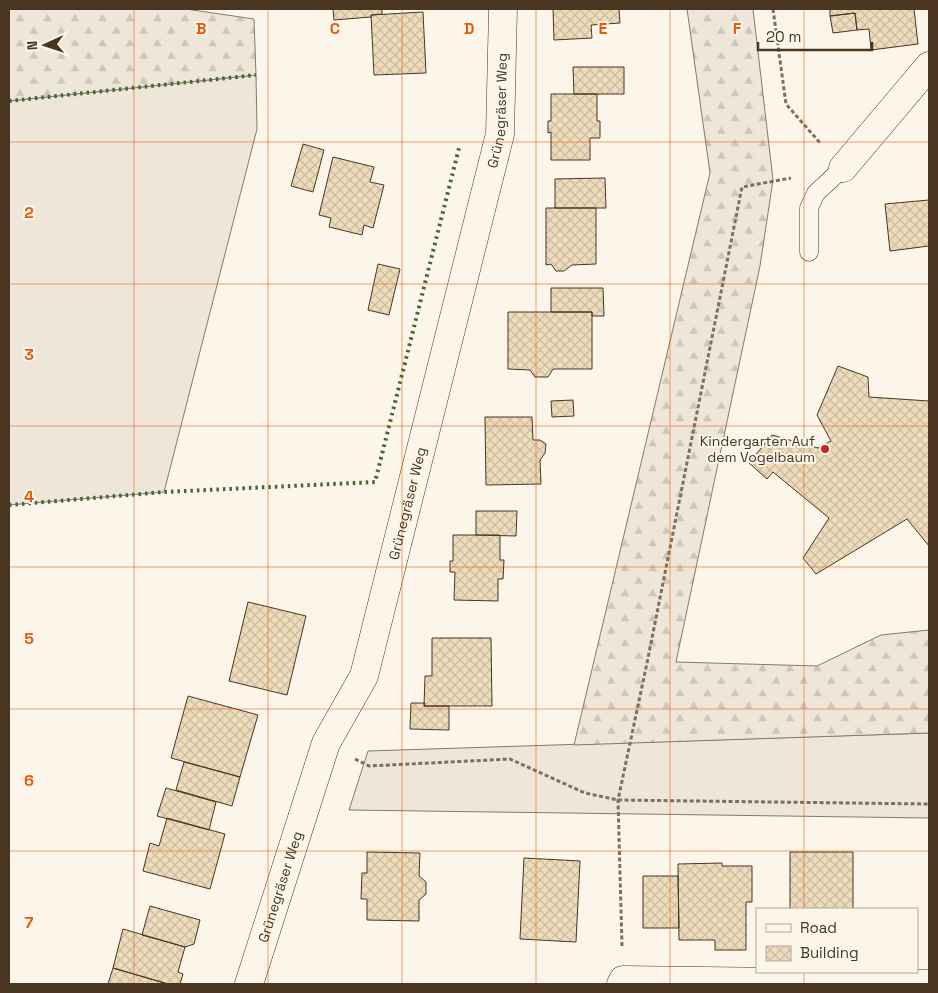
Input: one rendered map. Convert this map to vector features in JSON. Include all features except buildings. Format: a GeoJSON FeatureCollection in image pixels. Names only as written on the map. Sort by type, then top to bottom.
{"type":"FeatureCollection","features":[{"type":"Feature","properties":{"kind":"street","name":"Grünegräser Weg"},"geometry":{"type":"LineString","coordinates":[[249,984],[326,743],[364,676],[500,134],[503,9]]}},
{"type":"Feature","properties":{"kind":"street"},"geometry":{"type":"LineString","coordinates":[[843,168],[929,66]]}},
{"type":"Feature","properties":{"kind":"street"},"geometry":{"type":"LineString","coordinates":[[622,982],[929,984]]}},
{"type":"Feature","properties":{"kind":"lane"},"geometry":{"type":"LineString","coordinates":[[809,252],[810,208],[812,200],[816,193],[843,168]]}},
{"type":"Feature","properties":{"kind":"path"},"geometry":{"type":"LineString","coordinates":[[772,9],[786,104],[843,168]]}},
{"type":"Feature","properties":{"kind":"path"},"geometry":{"type":"LineString","coordinates":[[622,982],[618,800],[742,187],[843,168]]}},
{"type":"Feature","properties":{"kind":"path"},"geometry":{"type":"LineString","coordinates":[[326,743],[369,766],[510,759],[586,793],[618,800],[929,804]]}},
{"type":"Feature","properties":{"kind":"green space"},"geometry":{"type":"Polygon","coordinates":[[[9,9],[186,9],[254,19],[256,75],[9,101],[9,9]]]}},
{"type":"Feature","properties":{"kind":"green space"},"geometry":{"type":"Polygon","coordinates":[[[687,9],[753,9],[773,180],[760,266],[676,662],[817,666],[881,635],[929,630],[929,733],[574,745],[710,173],[687,9]]]}},
{"type":"Feature","properties":{"kind":"green space"},"geometry":{"type":"Polygon","coordinates":[[[256,75],[257,129],[164,492],[9,505],[9,101],[256,75]]]}},
{"type":"Feature","properties":{"kind":"green space"},"geometry":{"type":"Polygon","coordinates":[[[929,733],[929,818],[349,810],[368,751],[929,733]]]}},
{"type":"Feature","properties":{"kind":"hedge"},"geometry":{"type":"LineString","coordinates":[[9,101],[256,75]]}},
{"type":"Feature","properties":{"kind":"hedge"},"geometry":{"type":"LineString","coordinates":[[9,505],[164,492],[375,482],[459,148]]}},
{"type":"Feature","properties":{"kind":"place","name":"Kindergarten Auf dem Vogelbaum"},"geometry":{"type":"Point","coordinates":[825,449]}}]}
